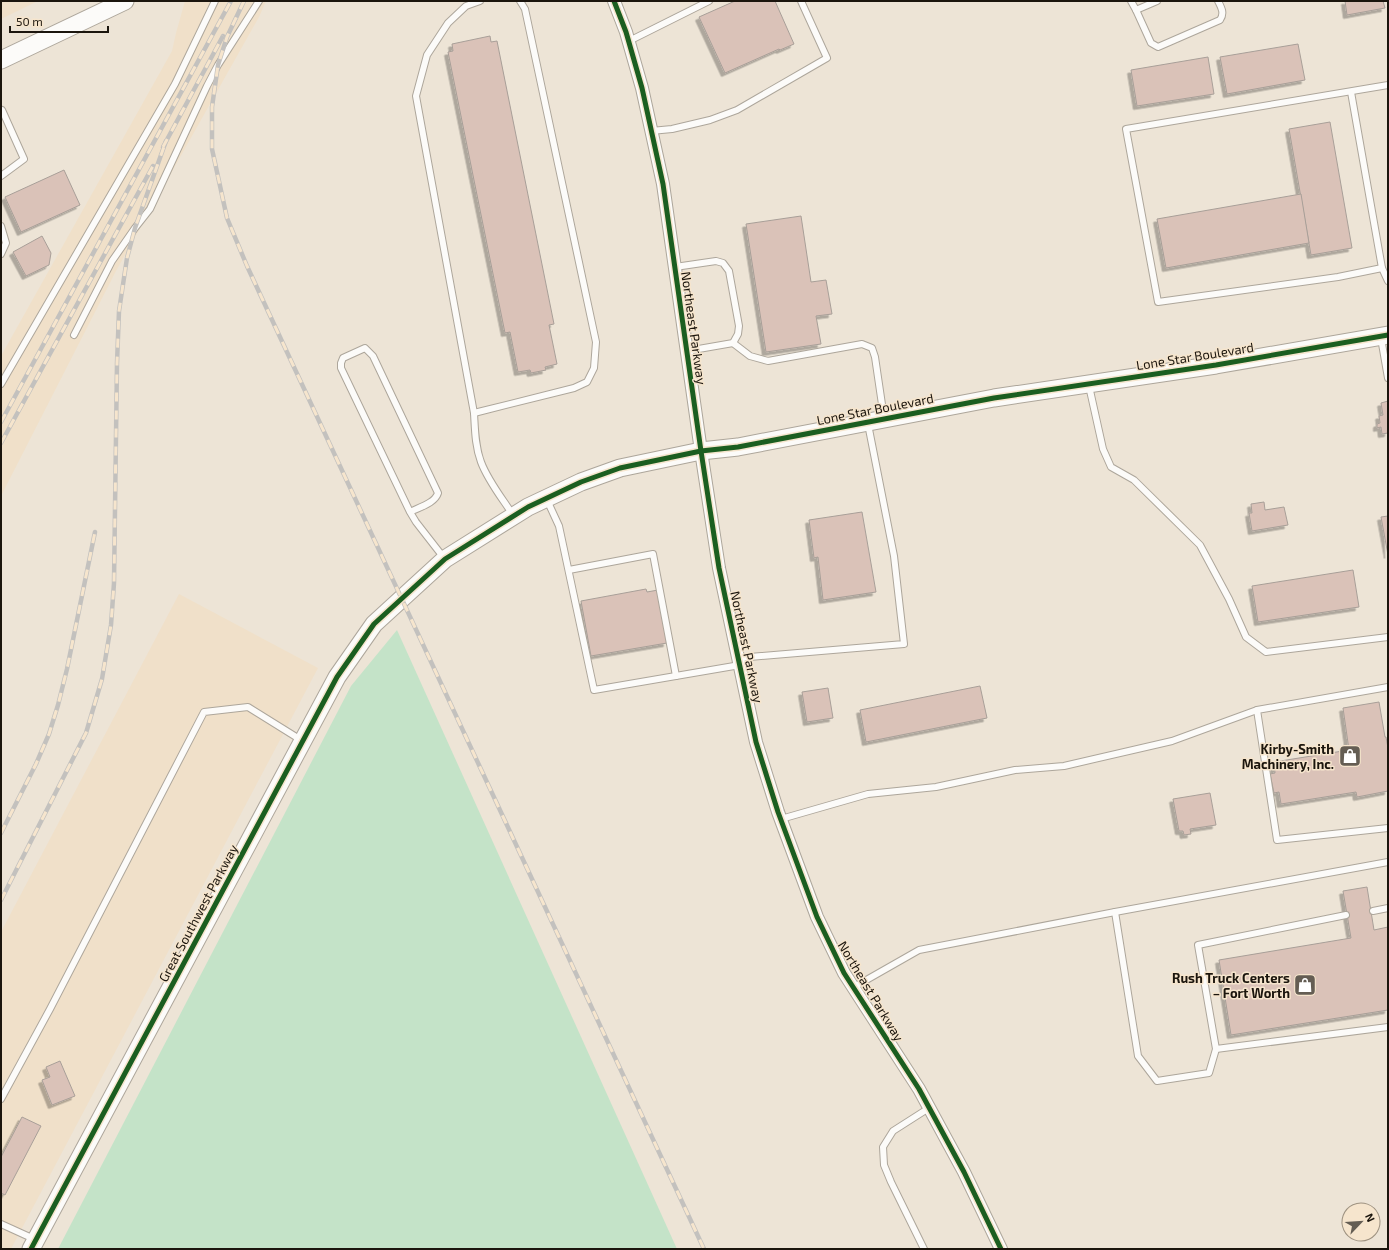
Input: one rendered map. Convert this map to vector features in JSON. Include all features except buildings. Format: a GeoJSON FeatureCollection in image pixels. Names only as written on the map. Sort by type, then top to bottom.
{"type":"FeatureCollection","features":[{"type":"Feature","properties":{"kind":"street"},"geometry":{"type":"LineString","coordinates":[[1,60],[125,1]]}},
{"type":"Feature","properties":{"kind":"street","name":"Northeast Parkway"},"geometry":{"type":"LineString","coordinates":[[614,1],[629,41],[642,88],[663,184],[719,568],[756,742],[781,819],[817,917],[844,972],[919,1089],[964,1172],[1001,1249]]}},
{"type":"Feature","properties":{"kind":"street","name":"Lone Star Boulevard"},"geometry":{"type":"LineString","coordinates":[[402,599],[445,559],[514,516],[581,482],[620,468],[701,451],[738,447],[994,398],[1216,365],[1384,336]]}},
{"type":"Feature","properties":{"kind":"street","name":"Great Southwest Parkway"},"geometry":{"type":"LineString","coordinates":[[34,1244],[341,671],[374,624],[402,599]]}},
{"type":"Feature","properties":{"kind":"lane"},"geometry":{"type":"LineString","coordinates":[[1,384],[175,84],[214,1]]}},
{"type":"Feature","properties":{"kind":"lane"},"geometry":{"type":"LineString","coordinates":[[74,335],[112,261],[150,209],[218,65],[259,1]]}},
{"type":"Feature","properties":{"kind":"lane"},"geometry":{"type":"LineString","coordinates":[[480,1],[466,6],[448,23],[427,55],[416,96],[474,412],[476,442],[481,462],[492,483],[514,516]]}},
{"type":"Feature","properties":{"kind":"lane"},"geometry":{"type":"LineString","coordinates":[[474,412],[574,388],[587,382],[594,368],[596,342],[525,8],[520,1]]}},
{"type":"Feature","properties":{"kind":"lane"},"geometry":{"type":"LineString","coordinates":[[629,41],[709,1]]}},
{"type":"Feature","properties":{"kind":"lane"},"geometry":{"type":"LineString","coordinates":[[651,131],[680,127],[710,120],[737,110],[827,58],[801,1]]}},
{"type":"Feature","properties":{"kind":"lane"},"geometry":{"type":"LineString","coordinates":[[1132,1],[1151,43],[1158,47],[1220,20],[1223,17],[1223,13],[1218,1]]}},
{"type":"Feature","properties":{"kind":"lane"},"geometry":{"type":"LineString","coordinates":[[1136,10],[1157,1]]}},
{"type":"Feature","properties":{"kind":"lane"},"geometry":{"type":"LineString","coordinates":[[1382,268],[1338,277],[1158,302],[1126,129],[1388,85]]}},
{"type":"Feature","properties":{"kind":"lane"},"geometry":{"type":"LineString","coordinates":[[1351,92],[1382,268],[1388,281]]}},
{"type":"Feature","properties":{"kind":"lane"},"geometry":{"type":"LineString","coordinates":[[1,110],[24,159],[1,176]]}},
{"type":"Feature","properties":{"kind":"lane"},"geometry":{"type":"LineString","coordinates":[[1,226],[6,243],[1,254]]}},
{"type":"Feature","properties":{"kind":"lane"},"geometry":{"type":"LineString","coordinates":[[675,267],[716,261],[723,264],[729,271],[739,326],[738,334],[732,343],[687,352]]}},
{"type":"Feature","properties":{"kind":"lane"},"geometry":{"type":"LineString","coordinates":[[1384,336],[1388,378]]}},
{"type":"Feature","properties":{"kind":"lane"},"geometry":{"type":"LineString","coordinates":[[732,343],[750,356],[768,361],[862,344],[872,348],[875,357],[884,419]]}},
{"type":"Feature","properties":{"kind":"lane"},"geometry":{"type":"LineString","coordinates":[[410,512],[436,498],[438,493],[373,356],[365,348],[343,358],[341,368],[410,512],[445,559]]}},
{"type":"Feature","properties":{"kind":"lane"},"geometry":{"type":"LineString","coordinates":[[1089,384],[1102,449],[1111,467],[1134,480],[1200,545],[1229,599],[1246,637],[1266,652],[1388,638]]}},
{"type":"Feature","properties":{"kind":"lane"},"geometry":{"type":"LineString","coordinates":[[546,499],[560,526],[594,690],[676,676],[739,662],[904,644],[894,556],[868,422]]}},
{"type":"Feature","properties":{"kind":"lane"},"geometry":{"type":"LineString","coordinates":[[569,570],[653,554],[676,676]]}},
{"type":"Feature","properties":{"kind":"lane"},"geometry":{"type":"LineString","coordinates":[[781,819],[868,794],[936,786],[1015,770],[1064,766],[1172,741],[1257,710],[1388,687]]}},
{"type":"Feature","properties":{"kind":"lane"},"geometry":{"type":"LineString","coordinates":[[1,1099],[50,1009],[204,712],[248,708],[303,741]]}},
{"type":"Feature","properties":{"kind":"lane"},"geometry":{"type":"LineString","coordinates":[[1257,710],[1277,840],[1388,828]]}},
{"type":"Feature","properties":{"kind":"lane"},"geometry":{"type":"LineString","coordinates":[[854,987],[919,950],[1115,912],[1388,862]]}},
{"type":"Feature","properties":{"kind":"lane"},"geometry":{"type":"LineString","coordinates":[[1373,911],[1388,908]]}},
{"type":"Feature","properties":{"kind":"lane"},"geometry":{"type":"LineString","coordinates":[[1115,912],[1138,1056],[1158,1081],[1209,1073],[1216,1049],[1198,945],[1346,915]]}},
{"type":"Feature","properties":{"kind":"lane"},"geometry":{"type":"LineString","coordinates":[[1216,1049],[1388,1028]]}},
{"type":"Feature","properties":{"kind":"lane"},"geometry":{"type":"LineString","coordinates":[[924,1249],[884,1165],[883,1147],[892,1131],[929,1108]]}},
{"type":"Feature","properties":{"kind":"lane"},"geometry":{"type":"LineString","coordinates":[[1,1224],[34,1244]]}},
{"type":"Feature","properties":{"kind":"shaded area"},"geometry":{"type":"Polygon","coordinates":[[[1,1],[38,1],[1,19],[1,1]]]}},
{"type":"Feature","properties":{"kind":"shaded area"},"geometry":{"type":"Polygon","coordinates":[[[185,1],[266,1],[259,17],[116,271],[1,496],[1,356],[172,51],[185,1]]]}},
{"type":"Feature","properties":{"kind":"shaded area"},"geometry":{"type":"Polygon","coordinates":[[[179,594],[318,668],[11,1249],[1,1249],[1,932],[179,594]]]}},
{"type":"Feature","properties":{"kind":"green space"},"geometry":{"type":"Polygon","coordinates":[[[397,630],[677,1249],[58,1249],[351,686],[397,630]]]}},
{"type":"Feature","properties":{"kind":"railway"},"geometry":{"type":"LineString","coordinates":[[1,422],[231,1]]}},
{"type":"Feature","properties":{"kind":"railway"},"geometry":{"type":"LineString","coordinates":[[244,1],[227,37],[218,65],[212,107],[212,149],[227,218],[247,266],[704,1249]]}},
{"type":"Feature","properties":{"kind":"railway"},"geometry":{"type":"LineString","coordinates":[[163,147],[223,36]]}},
{"type":"Feature","properties":{"kind":"railway"},"geometry":{"type":"LineString","coordinates":[[1,900],[86,733],[102,679],[111,625],[114,583],[119,311],[127,258],[135,228],[166,141]]}},
{"type":"Feature","properties":{"kind":"railway"},"geometry":{"type":"LineString","coordinates":[[1,443],[153,166]]}},
{"type":"Feature","properties":{"kind":"railway"},"geometry":{"type":"LineString","coordinates":[[1,833],[36,764],[49,734],[67,669],[95,532]]}},
{"type":"Feature","properties":{"kind":"cycle path"},"geometry":{"type":"LineString","coordinates":[[614,1],[626,32],[642,88],[663,184],[719,568],[756,742],[778,812],[817,917],[844,973],[919,1089],[964,1172],[1001,1249]]}},
{"type":"Feature","properties":{"kind":"cycle path"},"geometry":{"type":"LineString","coordinates":[[31,1249],[337,677],[374,624],[445,559],[528,507],[581,482],[620,468],[701,451],[738,447],[994,398],[1216,365],[1388,335]]}},
{"type":"Feature","properties":{"kind":"place","name":"Kirby-Smith Machinery, Inc."},"geometry":{"type":"Point","coordinates":[1350,756]}},
{"type":"Feature","properties":{"kind":"place","name":"Rush Truck Centers – Fort Worth"},"geometry":{"type":"Point","coordinates":[1305,985]}}]}
